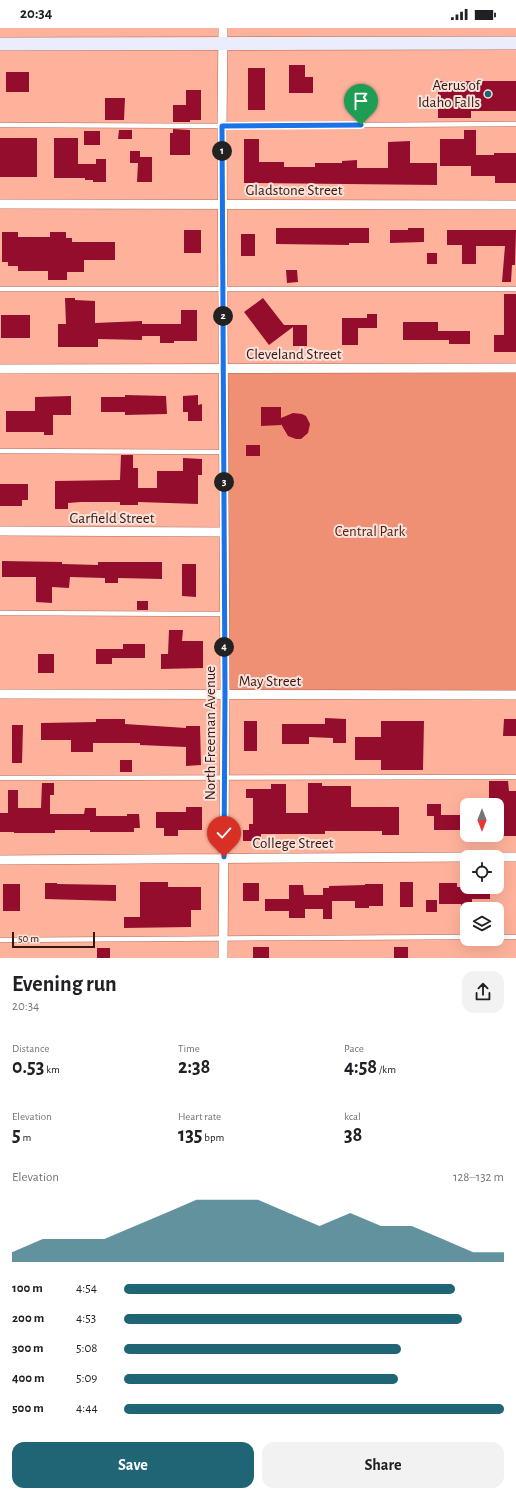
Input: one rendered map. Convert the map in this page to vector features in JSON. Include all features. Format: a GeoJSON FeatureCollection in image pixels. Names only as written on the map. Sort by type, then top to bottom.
{"type":"FeatureCollection","features":[{"type":"Feature","properties":{"kind":"main road"},"geometry":{"type":"LineString","coordinates":[[0,44],[516,43]]}},
{"type":"Feature","properties":{"kind":"street","name":"North Freeman Avenue"},"geometry":{"type":"LineString","coordinates":[[223,28],[222,204],[225,695],[223,958]]}},
{"type":"Feature","properties":{"kind":"street","name":"Gladstone Street"},"geometry":{"type":"LineString","coordinates":[[0,204],[516,205]]}},
{"type":"Feature","properties":{"kind":"street","name":"Cleveland Street"},"geometry":{"type":"LineString","coordinates":[[0,370],[516,368]]}},
{"type":"Feature","properties":{"kind":"street","name":"Garfield Street"},"geometry":{"type":"LineString","coordinates":[[0,531],[224,532]]}},
{"type":"Feature","properties":{"kind":"street","name":"May Street"},"geometry":{"type":"LineString","coordinates":[[0,694],[516,695]]}},
{"type":"Feature","properties":{"kind":"street","name":"College Street"},"geometry":{"type":"LineString","coordinates":[[0,860],[224,857],[460,857]]}},
{"type":"Feature","properties":{"kind":"street"},"geometry":{"type":"LineString","coordinates":[[504,857],[516,857]]}},
{"type":"Feature","properties":{"kind":"lane"},"geometry":{"type":"LineString","coordinates":[[0,125],[222,126],[516,124]]}},
{"type":"Feature","properties":{"kind":"lane"},"geometry":{"type":"LineString","coordinates":[[0,289],[516,289]]}},
{"type":"Feature","properties":{"kind":"lane"},"geometry":{"type":"LineString","coordinates":[[0,451],[224,452]]}},
{"type":"Feature","properties":{"kind":"lane"},"geometry":{"type":"LineString","coordinates":[[0,613],[224,614]]}},
{"type":"Feature","properties":{"kind":"lane"},"geometry":{"type":"LineString","coordinates":[[0,778],[516,777]]}},
{"type":"Feature","properties":{"kind":"lane"},"geometry":{"type":"LineString","coordinates":[[504,937],[516,937]]}},
{"type":"Feature","properties":{"kind":"lane"},"geometry":{"type":"LineString","coordinates":[[0,940],[460,938]]}},
{"type":"Feature","properties":{"kind":"green space","name":"Central Park"},"geometry":{"type":"Polygon","coordinates":[[[224,368],[516,368],[516,695],[225,695],[224,368]]]}},
{"type":"Feature","properties":{"kind":"building"},"geometry":{"type":"Polygon","coordinates":[[[289,65],[305,65],[305,77],[313,77],[313,93],[289,93],[289,65]]]}},
{"type":"Feature","properties":{"kind":"building"},"geometry":{"type":"Polygon","coordinates":[[[248,68],[265,68],[265,110],[248,110],[248,68]]]}},
{"type":"Feature","properties":{"kind":"building"},"geometry":{"type":"Polygon","coordinates":[[[6,72],[29,72],[29,92],[6,92],[6,72]]]}},
{"type":"Feature","properties":{"kind":"building"},"geometry":{"type":"Polygon","coordinates":[[[438,81],[516,81],[516,111],[471,111],[471,118],[438,118],[438,81]]]}},
{"type":"Feature","properties":{"kind":"building"},"geometry":{"type":"Polygon","coordinates":[[[186,90],[201,90],[201,120],[190,120],[190,122],[173,122],[173,105],[186,105],[186,90]]]}},
{"type":"Feature","properties":{"kind":"building"},"geometry":{"type":"Polygon","coordinates":[[[105,98],[125,98],[124,120],[105,120],[105,98]]]}},
{"type":"Feature","properties":{"kind":"building"},"geometry":{"type":"Polygon","coordinates":[[[173,129],[190,130],[190,155],[170,155],[170,133],[173,133],[173,129]]]}},
{"type":"Feature","properties":{"kind":"building"},"geometry":{"type":"Polygon","coordinates":[[[119,130],[132,130],[132,139],[118,139],[119,130]]]}},
{"type":"Feature","properties":{"kind":"building"},"geometry":{"type":"Polygon","coordinates":[[[464,130],[476,130],[476,155],[516,153],[516,183],[495,183],[495,176],[471,176],[471,166],[440,166],[440,139],[464,139],[464,130]]]}},
{"type":"Feature","properties":{"kind":"building"},"geometry":{"type":"Polygon","coordinates":[[[84,131],[100,131],[100,145],[84,145],[84,131]]]}},
{"type":"Feature","properties":{"kind":"building"},"geometry":{"type":"Polygon","coordinates":[[[0,138],[37,138],[37,177],[0,177],[0,138]]]}},
{"type":"Feature","properties":{"kind":"building"},"geometry":{"type":"Polygon","coordinates":[[[54,138],[78,138],[78,164],[96,164],[96,159],[106,159],[106,182],[93,182],[93,180],[85,180],[85,178],[54,178],[54,138]]]}},
{"type":"Feature","properties":{"kind":"building"},"geometry":{"type":"Polygon","coordinates":[[[244,139],[259,139],[259,162],[284,162],[284,167],[315,167],[315,163],[342,163],[342,161],[357,160],[357,168],[388,168],[388,142],[410,141],[410,163],[437,163],[437,185],[244,183],[244,139]]]}},
{"type":"Feature","properties":{"kind":"building"},"geometry":{"type":"Polygon","coordinates":[[[130,151],[140,151],[140,157],[152,157],[152,182],[137,182],[138,163],[130,163],[130,151]]]}},
{"type":"Feature","properties":{"kind":"building"},"geometry":{"type":"Polygon","coordinates":[[[276,228],[369,228],[369,243],[349,243],[349,245],[276,244],[276,228]]]}},
{"type":"Feature","properties":{"kind":"building"},"geometry":{"type":"Polygon","coordinates":[[[408,228],[424,228],[424,242],[390,243],[390,230],[408,230],[408,228]]]}},
{"type":"Feature","properties":{"kind":"building"},"geometry":{"type":"Polygon","coordinates":[[[184,230],[201,230],[201,253],[184,253],[184,230]]]}},
{"type":"Feature","properties":{"kind":"building"},"geometry":{"type":"Polygon","coordinates":[[[447,230],[516,230],[515,265],[512,265],[511,282],[502,282],[505,246],[476,246],[476,264],[462,264],[462,245],[447,245],[447,230]]]}},
{"type":"Feature","properties":{"kind":"building"},"geometry":{"type":"Polygon","coordinates":[[[2,232],[18,232],[18,237],[50,237],[50,232],[66,232],[66,238],[72,238],[72,242],[115,242],[115,260],[84,260],[84,272],[67,272],[67,280],[48,280],[48,271],[18,271],[18,266],[8,266],[8,262],[2,262],[2,232]]]}},
{"type":"Feature","properties":{"kind":"building"},"geometry":{"type":"Polygon","coordinates":[[[241,234],[255,234],[255,256],[241,256],[241,234]]]}},
{"type":"Feature","properties":{"kind":"building"},"geometry":{"type":"Polygon","coordinates":[[[427,253],[437,253],[437,264],[427,264],[427,253]]]}},
{"type":"Feature","properties":{"kind":"building"},"geometry":{"type":"Polygon","coordinates":[[[286,270],[297,270],[298,282],[287,283],[286,270]]]}},
{"type":"Feature","properties":{"kind":"building"},"geometry":{"type":"Polygon","coordinates":[[[504,294],[516,294],[516,352],[494,352],[494,335],[504,335],[504,294]]]}},
{"type":"Feature","properties":{"kind":"building"},"geometry":{"type":"Polygon","coordinates":[[[65,298],[95,301],[95,323],[142,321],[142,324],[181,324],[181,310],[197,310],[197,341],[174,341],[174,343],[160,343],[160,336],[142,336],[142,340],[98,339],[98,347],[58,347],[58,324],[66,324],[65,298]]]}},
{"type":"Feature","properties":{"kind":"building"},"geometry":{"type":"Polygon","coordinates":[[[263,298],[284,325],[307,325],[307,346],[293,346],[293,327],[269,345],[244,312],[263,298]]]}},
{"type":"Feature","properties":{"kind":"building"},"geometry":{"type":"Polygon","coordinates":[[[367,314],[377,314],[377,328],[358,328],[358,345],[342,345],[342,318],[367,318],[367,314]]]}},
{"type":"Feature","properties":{"kind":"building"},"geometry":{"type":"Polygon","coordinates":[[[1,315],[30,315],[30,338],[1,338],[1,315]]]}},
{"type":"Feature","properties":{"kind":"building"},"geometry":{"type":"Polygon","coordinates":[[[403,322],[438,322],[438,331],[470,331],[470,344],[449,344],[449,340],[403,340],[403,322]]]}},
{"type":"Feature","properties":{"kind":"building"},"geometry":{"type":"Polygon","coordinates":[[[125,395],[166,396],[167,414],[125,415],[125,412],[101,412],[101,397],[125,397],[125,395]]]}},
{"type":"Feature","properties":{"kind":"building"},"geometry":{"type":"Polygon","coordinates":[[[198,395],[198,405],[202,404],[202,421],[188,421],[188,412],[183,412],[183,396],[198,395]]]}},
{"type":"Feature","properties":{"kind":"building"},"geometry":{"type":"Polygon","coordinates":[[[71,396],[71,415],[53,415],[53,435],[44,435],[44,432],[6,432],[6,411],[35,411],[35,397],[71,396]]]}},
{"type":"Feature","properties":{"kind":"building"},"geometry":{"type":"Polygon","coordinates":[[[261,407],[281,407],[281,418],[293,413],[306,416],[310,424],[308,433],[301,439],[296,439],[288,436],[281,424],[261,426],[261,407]]]}},
{"type":"Feature","properties":{"kind":"building"},"geometry":{"type":"Polygon","coordinates":[[[246,445],[260,445],[260,456],[246,456],[246,445]]]}},
{"type":"Feature","properties":{"kind":"building"},"geometry":{"type":"Polygon","coordinates":[[[121,455],[133,455],[133,468],[138,468],[138,488],[157,488],[157,471],[183,471],[183,458],[202,459],[202,475],[198,475],[198,504],[138,502],[138,505],[120,505],[120,502],[81,502],[68,503],[68,509],[55,509],[55,481],[120,480],[121,455]]]}},
{"type":"Feature","properties":{"kind":"building"},"geometry":{"type":"Polygon","coordinates":[[[0,484],[28,484],[28,500],[22,500],[22,506],[0,506],[0,484]]]}},
{"type":"Feature","properties":{"kind":"building"},"geometry":{"type":"Polygon","coordinates":[[[2,561],[62,562],[62,564],[98,565],[98,562],[162,562],[162,579],[118,578],[118,583],[105,583],[105,578],[70,577],[69,588],[52,587],[52,603],[36,602],[36,577],[2,577],[2,561]]]}},
{"type":"Feature","properties":{"kind":"building"},"geometry":{"type":"Polygon","coordinates":[[[182,564],[196,564],[196,597],[182,596],[182,564]]]}},
{"type":"Feature","properties":{"kind":"building"},"geometry":{"type":"Polygon","coordinates":[[[137,601],[148,601],[148,610],[137,610],[137,601]]]}},
{"type":"Feature","properties":{"kind":"building"},"geometry":{"type":"Polygon","coordinates":[[[169,630],[183,630],[182,641],[203,641],[203,668],[161,669],[161,654],[168,654],[169,630]]]}},
{"type":"Feature","properties":{"kind":"building"},"geometry":{"type":"Polygon","coordinates":[[[123,644],[145,644],[145,658],[112,658],[112,664],[96,664],[96,649],[123,649],[123,644]]]}},
{"type":"Feature","properties":{"kind":"building"},"geometry":{"type":"Polygon","coordinates":[[[38,654],[54,654],[54,673],[38,673],[38,654]]]}},
{"type":"Feature","properties":{"kind":"building"},"geometry":{"type":"Polygon","coordinates":[[[325,718],[346,719],[346,743],[333,743],[333,738],[309,737],[309,744],[282,744],[282,724],[325,724],[325,718]]]}},
{"type":"Feature","properties":{"kind":"building"},"geometry":{"type":"Polygon","coordinates":[[[96,719],[125,719],[125,724],[186,728],[186,726],[200,726],[201,765],[186,766],[186,747],[140,745],[140,743],[93,743],[93,752],[71,752],[71,740],[41,740],[41,723],[96,722],[96,719]]]}},
{"type":"Feature","properties":{"kind":"building"},"geometry":{"type":"Polygon","coordinates":[[[504,719],[516,719],[516,736],[503,736],[504,719]]]}},
{"type":"Feature","properties":{"kind":"building"},"geometry":{"type":"Polygon","coordinates":[[[244,721],[257,721],[257,751],[244,751],[244,721]]]}},
{"type":"Feature","properties":{"kind":"building"},"geometry":{"type":"Polygon","coordinates":[[[381,721],[424,721],[423,770],[381,770],[381,760],[355,760],[355,737],[381,737],[381,721]]]}},
{"type":"Feature","properties":{"kind":"building"},"geometry":{"type":"Polygon","coordinates":[[[12,725],[23,725],[22,763],[12,763],[12,725]]]}},
{"type":"Feature","properties":{"kind":"building"},"geometry":{"type":"Polygon","coordinates":[[[120,760],[132,760],[132,772],[120,772],[120,760]]]}},
{"type":"Feature","properties":{"kind":"building"},"geometry":{"type":"Polygon","coordinates":[[[489,781],[508,781],[509,791],[516,791],[516,836],[504,836],[504,798],[489,798],[489,781]]]}},
{"type":"Feature","properties":{"kind":"building"},"geometry":{"type":"Polygon","coordinates":[[[42,783],[54,783],[54,795],[50,795],[50,814],[84,814],[85,808],[96,808],[96,816],[127,816],[127,814],[139,814],[140,828],[134,828],[134,832],[55,830],[55,833],[0,832],[0,813],[8,813],[8,790],[18,790],[18,808],[41,808],[42,783]]]}},
{"type":"Feature","properties":{"kind":"building"},"geometry":{"type":"Polygon","coordinates":[[[308,783],[322,783],[322,786],[351,786],[351,807],[399,807],[399,835],[382,835],[382,831],[325,831],[325,834],[261,834],[261,841],[243,841],[243,830],[249,830],[249,824],[253,824],[253,798],[246,798],[246,789],[271,789],[271,784],[286,784],[286,813],[308,813],[308,783]]]}},
{"type":"Feature","properties":{"kind":"building"},"geometry":{"type":"Polygon","coordinates":[[[427,804],[441,804],[441,815],[460,815],[460,830],[434,830],[434,816],[427,816],[427,804]]]}},
{"type":"Feature","properties":{"kind":"building"},"geometry":{"type":"Polygon","coordinates":[[[186,807],[202,807],[202,830],[178,830],[178,836],[164,836],[164,828],[156,828],[156,812],[186,812],[186,807]]]}},
{"type":"Feature","properties":{"kind":"building"},"geometry":{"type":"Polygon","coordinates":[[[140,882],[168,882],[168,887],[201,887],[201,910],[191,910],[191,927],[124,928],[124,917],[140,917],[140,882]]]}},
{"type":"Feature","properties":{"kind":"building"},"geometry":{"type":"Polygon","coordinates":[[[400,882],[413,882],[413,907],[400,907],[400,882]]]}},
{"type":"Feature","properties":{"kind":"building"},"geometry":{"type":"Polygon","coordinates":[[[45,883],[116,885],[116,901],[45,899],[45,883]]]}},
{"type":"Feature","properties":{"kind":"building"},"geometry":{"type":"Polygon","coordinates":[[[243,883],[259,883],[259,901],[243,901],[243,883]]]}},
{"type":"Feature","properties":{"kind":"building"},"geometry":{"type":"Polygon","coordinates":[[[439,883],[457,883],[457,887],[460,887],[460,894],[490,894],[490,899],[472,899],[472,902],[460,902],[460,904],[439,904],[439,883]]]}},
{"type":"Feature","properties":{"kind":"building"},"geometry":{"type":"Polygon","coordinates":[[[3,884],[20,884],[20,911],[3,911],[3,884]]]}},
{"type":"Feature","properties":{"kind":"building"},"geometry":{"type":"Polygon","coordinates":[[[383,884],[383,906],[355,908],[355,901],[332,901],[332,919],[323,919],[323,909],[305,909],[305,918],[289,918],[289,911],[265,911],[265,899],[289,899],[289,885],[303,885],[304,895],[323,895],[323,888],[329,888],[329,886],[383,884]]]}},
{"type":"Feature","properties":{"kind":"building"},"geometry":{"type":"Polygon","coordinates":[[[426,900],[437,900],[437,912],[426,912],[426,900]]]}},
{"type":"Feature","properties":{"kind":"building"},"geometry":{"type":"Polygon","coordinates":[[[253,947],[269,947],[269,958],[253,958],[253,947]]]}},
{"type":"Feature","properties":{"kind":"building"},"geometry":{"type":"Polygon","coordinates":[[[394,947],[408,947],[408,958],[394,958],[394,947]]]}},
{"type":"Feature","properties":{"kind":"building"},"geometry":{"type":"Polygon","coordinates":[[[97,948],[110,948],[110,958],[97,958],[97,948]]]}},
{"type":"Feature","properties":{"kind":"place","name":"Aerus of Idaho Falls"},"geometry":{"type":"Point","coordinates":[488,94]}},
{"type":"Feature","properties":{"kind":"route"},"geometry":{"type":"LineString","coordinates":[[224,857],[225,695],[222,126],[361,125]]}}]}
